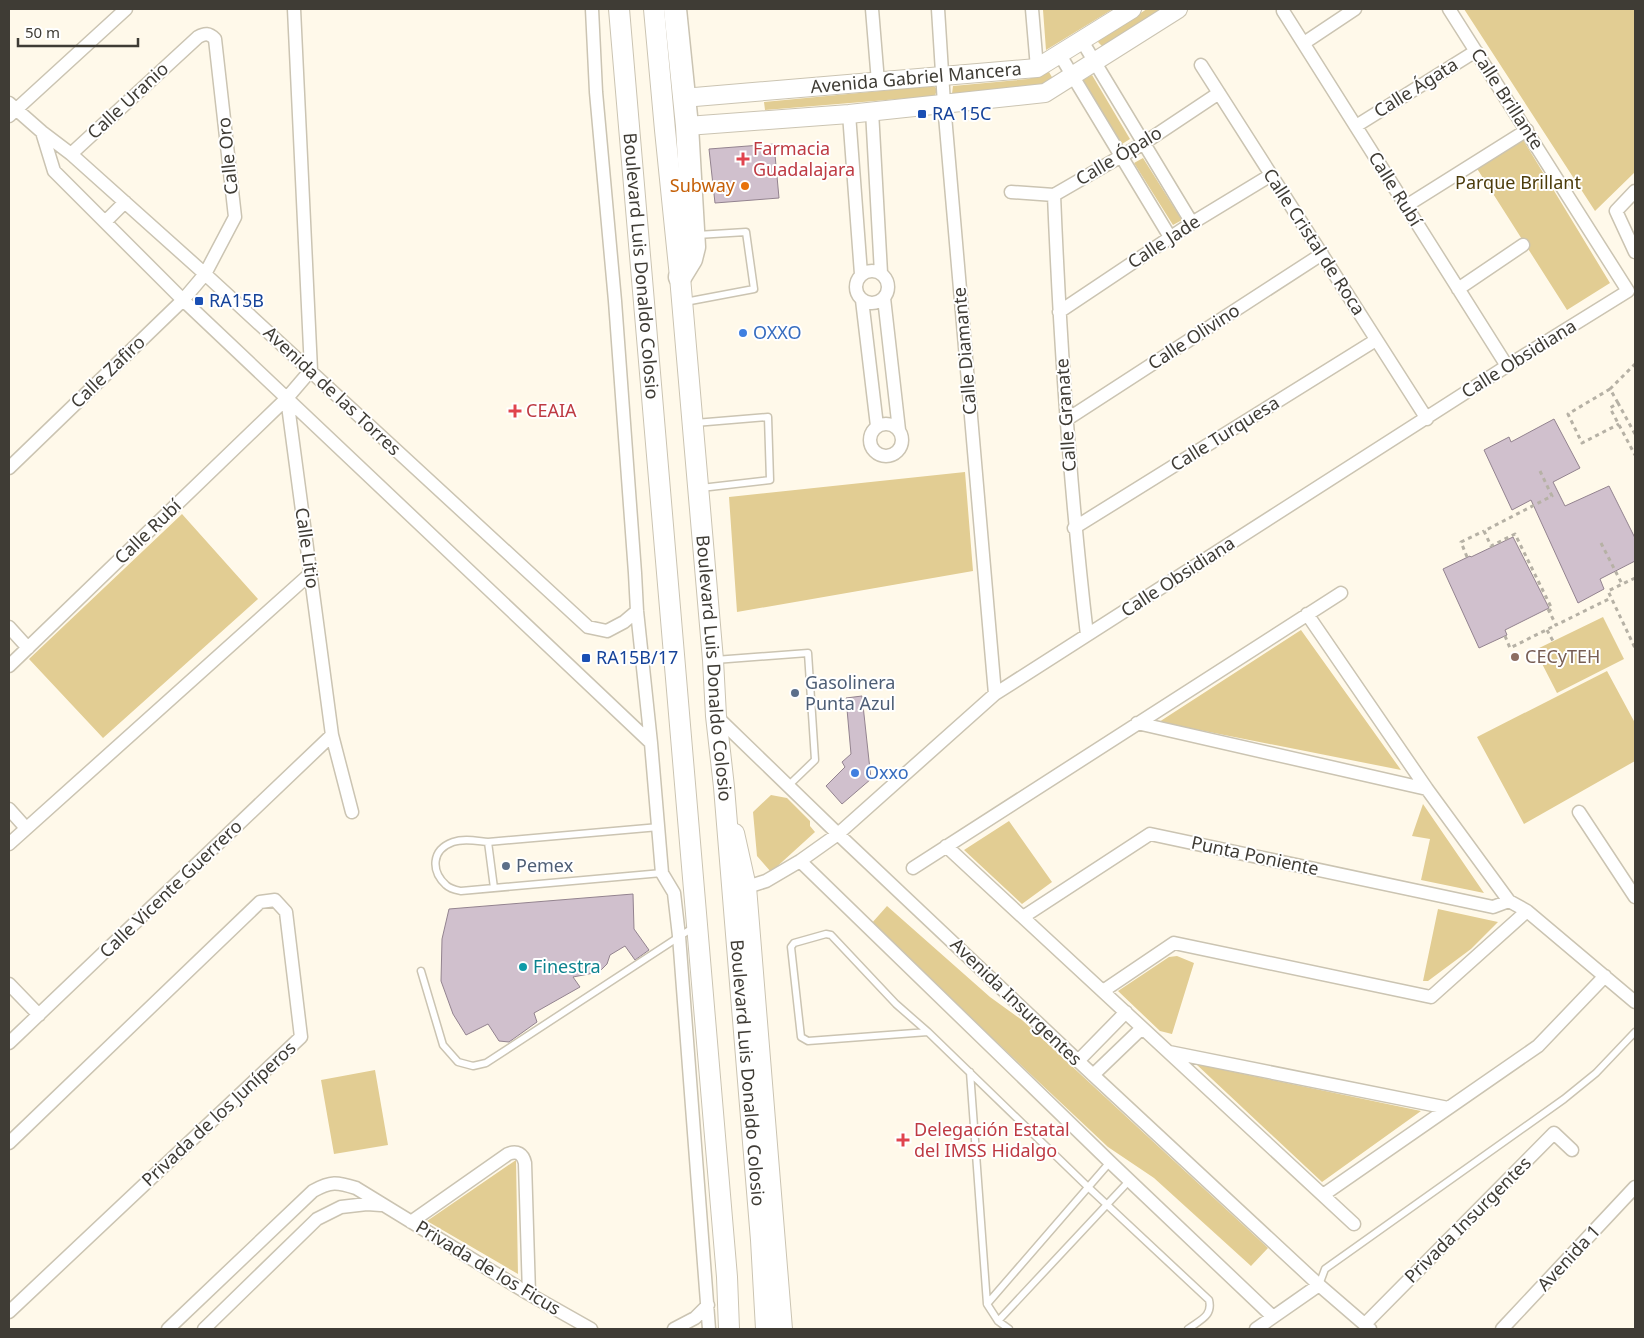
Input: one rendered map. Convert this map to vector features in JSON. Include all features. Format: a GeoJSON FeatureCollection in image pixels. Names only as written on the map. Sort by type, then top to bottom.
{"type":"FeatureCollection","features":[{"type":"Feature","properties":{"kind":"highway"},"geometry":{"type":"LineString","coordinates":[[675,9],[687,126],[694,247],[691,259],[680,277]]}},
{"type":"Feature","properties":{"kind":"main road","name":"Boulevard Luis Donaldo Colosio"},"geometry":{"type":"LineString","coordinates":[[619,9],[727,1277],[729,1329]]}},
{"type":"Feature","properties":{"kind":"main road","name":"Boulevard Luis Donaldo Colosio"},"geometry":{"type":"LineString","coordinates":[[654,9],[664,130],[683,302],[716,716],[724,787],[766,1329]]}},
{"type":"Feature","properties":{"kind":"street"},"geometry":{"type":"LineString","coordinates":[[11,109],[126,9]]}},
{"type":"Feature","properties":{"kind":"street"},"geometry":{"type":"LineString","coordinates":[[288,398],[311,370],[294,9]]}},
{"type":"Feature","properties":{"kind":"street"},"geometry":{"type":"LineString","coordinates":[[592,9],[596,92],[615,301],[636,573],[637,611],[662,873],[674,892],[679,936],[710,1329]]}},
{"type":"Feature","properties":{"kind":"street"},"geometry":{"type":"LineString","coordinates":[[872,9],[878,82]]}},
{"type":"Feature","properties":{"kind":"street","name":"Calle Diamante"},"geometry":{"type":"LineString","coordinates":[[938,9],[944,104],[995,694]]}},
{"type":"Feature","properties":{"kind":"street"},"geometry":{"type":"LineString","coordinates":[[1032,9],[1037,68]]}},
{"type":"Feature","properties":{"kind":"street","name":"Avenida Gabriel Mancera"},"geometry":{"type":"LineString","coordinates":[[683,98],[1037,68],[1132,9]]}},
{"type":"Feature","properties":{"kind":"street","name":"Avenida Gabriel Mancera"},"geometry":{"type":"LineString","coordinates":[[687,126],[849,114],[1045,93],[1178,9]]}},
{"type":"Feature","properties":{"kind":"street"},"geometry":{"type":"LineString","coordinates":[[1304,43],[1355,9]]}},
{"type":"Feature","properties":{"kind":"street","name":"Calle Brillante"},"geometry":{"type":"LineString","coordinates":[[1449,9],[1628,291]]}},
{"type":"Feature","properties":{"kind":"street","name":"Calle Rubí"},"geometry":{"type":"LineString","coordinates":[[1283,11],[1507,366]]}},
{"type":"Feature","properties":{"kind":"street","name":"Calle Uranio"},"geometry":{"type":"LineString","coordinates":[[71,154],[198,37],[204,33],[210,34]]}},
{"type":"Feature","properties":{"kind":"street","name":"Calle Oro"},"geometry":{"type":"LineString","coordinates":[[205,274],[235,217],[216,44],[215,39],[210,34]]}},
{"type":"Feature","properties":{"kind":"street"},"geometry":{"type":"LineString","coordinates":[[1082,41],[1192,223]]}},
{"type":"Feature","properties":{"kind":"street","name":"Calle Ágata"},"geometry":{"type":"LineString","coordinates":[[1356,126],[1476,51]]}},
{"type":"Feature","properties":{"kind":"street"},"geometry":{"type":"LineString","coordinates":[[1060,55],[1170,237]]}},
{"type":"Feature","properties":{"kind":"street","name":"Calle Cristal de Roca"},"geometry":{"type":"LineString","coordinates":[[1201,65],[1427,419]]}},
{"type":"Feature","properties":{"kind":"street"},"geometry":{"type":"LineString","coordinates":[[760,92],[763,121]]}},
{"type":"Feature","properties":{"kind":"street","name":"Calle Ópalo"},"geometry":{"type":"LineString","coordinates":[[1054,195],[1144,142],[1219,93]]}},
{"type":"Feature","properties":{"kind":"street","name":"Avenida de las Torres"},"geometry":{"type":"LineString","coordinates":[[11,109],[71,154],[125,202],[311,370],[588,627],[607,631],[624,622],[637,611]]}},
{"type":"Feature","properties":{"kind":"street"},"geometry":{"type":"LineString","coordinates":[[872,111],[881,273]]}},
{"type":"Feature","properties":{"kind":"street"},"geometry":{"type":"LineString","coordinates":[[849,114],[861,274]]}},
{"type":"Feature","properties":{"kind":"street"},"geometry":{"type":"LineString","coordinates":[[1406,206],[1527,130]]}},
{"type":"Feature","properties":{"kind":"street"},"geometry":{"type":"LineString","coordinates":[[42,132],[54,171],[183,300],[651,743]]}},
{"type":"Feature","properties":{"kind":"street","name":"Calle Jade"},"geometry":{"type":"LineString","coordinates":[[1059,312],[1170,237],[1271,175]]}},
{"type":"Feature","properties":{"kind":"street"},"geometry":{"type":"LineString","coordinates":[[1635,191],[1616,211],[1635,252]]}},
{"type":"Feature","properties":{"kind":"street"},"geometry":{"type":"LineString","coordinates":[[1011,192],[1054,195]]}},
{"type":"Feature","properties":{"kind":"street","name":"Calle Granate"},"geometry":{"type":"LineString","coordinates":[[1054,195],[1059,312],[1074,528],[1087,635]]}},
{"type":"Feature","properties":{"kind":"street"},"geometry":{"type":"LineString","coordinates":[[105,222],[125,202]]}},
{"type":"Feature","properties":{"kind":"street"},"geometry":{"type":"LineString","coordinates":[[1458,289],[1523,245]]}},
{"type":"Feature","properties":{"kind":"street","name":"Calle Olivino"},"geometry":{"type":"LineString","coordinates":[[1066,420],[1322,254]]}},
{"type":"Feature","properties":{"kind":"street"},"geometry":{"type":"LineString","coordinates":[[862,300],[870,303],[884,298],[888,292],[888,285],[886,278],[881,273],[871,270],[861,274],[857,280],[856,287],[862,300],[877,426]]}},
{"type":"Feature","properties":{"kind":"street","name":"Calle Zafiro"},"geometry":{"type":"LineString","coordinates":[[9,468],[183,300],[205,274]]}},
{"type":"Feature","properties":{"kind":"street","name":"Calle Obsidiana"},"geometry":{"type":"LineString","coordinates":[[747,887],[766,881],[800,861],[838,834],[995,694],[1507,366],[1628,291]]}},
{"type":"Feature","properties":{"kind":"street"},"geometry":{"type":"LineString","coordinates":[[884,298],[902,444],[898,452],[892,456],[876,453],[871,447],[872,432],[877,426],[892,425],[899,430]]}},
{"type":"Feature","properties":{"kind":"street","name":"Calle Turquesa"},"geometry":{"type":"LineString","coordinates":[[1074,528],[1376,340]]}},
{"type":"Feature","properties":{"kind":"street","name":"Calle Rubí"},"geometry":{"type":"LineString","coordinates":[[9,666],[288,398]]}},
{"type":"Feature","properties":{"kind":"street","name":"Calle Litio"},"geometry":{"type":"LineString","coordinates":[[288,398],[332,734],[352,812]]}},
{"type":"Feature","properties":{"kind":"street"},"geometry":{"type":"LineString","coordinates":[[9,844],[311,573]]}},
{"type":"Feature","properties":{"kind":"street"},"geometry":{"type":"LineString","coordinates":[[913,868],[1340,593]]}},
{"type":"Feature","properties":{"kind":"street"},"geometry":{"type":"LineString","coordinates":[[1307,614],[1427,789],[1509,902],[1527,911],[1635,1002]]}},
{"type":"Feature","properties":{"kind":"street"},"geometry":{"type":"LineString","coordinates":[[9,627],[28,648]]}},
{"type":"Feature","properties":{"kind":"street","name":"Avenida Insurgentes"},"geometry":{"type":"LineString","coordinates":[[716,716],[1078,1061],[1368,1327]]}},
{"type":"Feature","properties":{"kind":"street"},"geometry":{"type":"LineString","coordinates":[[1137,724],[1427,789]]}},
{"type":"Feature","properties":{"kind":"street","name":"Calle Vicente Guerrero"},"geometry":{"type":"LineString","coordinates":[[9,1043],[332,734]]}},
{"type":"Feature","properties":{"kind":"street"},"geometry":{"type":"LineString","coordinates":[[724,787],[747,887],[783,1329]]}},
{"type":"Feature","properties":{"kind":"street"},"geometry":{"type":"LineString","coordinates":[[9,809],[26,828]]}},
{"type":"Feature","properties":{"kind":"street"},"geometry":{"type":"LineString","coordinates":[[1580,812],[1633,889]]}},
{"type":"Feature","properties":{"kind":"street","name":"Punta Poniente"},"geometry":{"type":"LineString","coordinates":[[1023,917],[1150,834],[1493,907],[1509,902]]}},
{"type":"Feature","properties":{"kind":"street"},"geometry":{"type":"LineString","coordinates":[[946,846],[1354,1224]]}},
{"type":"Feature","properties":{"kind":"street"},"geometry":{"type":"LineString","coordinates":[[800,861],[1129,1181],[1273,1317]]}},
{"type":"Feature","properties":{"kind":"street","name":"Privada de los Juníperos"},"geometry":{"type":"LineString","coordinates":[[9,1143],[260,902],[275,900],[286,912],[301,1037],[9,1312]]}},
{"type":"Feature","properties":{"kind":"street"},"geometry":{"type":"LineString","coordinates":[[1103,991],[1174,943],[1431,997],[1527,911]]}},
{"type":"Feature","properties":{"kind":"street"},"geometry":{"type":"LineString","coordinates":[[1323,1195],[1538,1046],[1605,976]]}},
{"type":"Feature","properties":{"kind":"street"},"geometry":{"type":"LineString","coordinates":[[9,984],[39,1015]]}},
{"type":"Feature","properties":{"kind":"street"},"geometry":{"type":"LineString","coordinates":[[1078,1061],[1126,1012]]}},
{"type":"Feature","properties":{"kind":"street"},"geometry":{"type":"LineString","coordinates":[[1093,1075],[1142,1028]]}},
{"type":"Feature","properties":{"kind":"street"},"geometry":{"type":"LineString","coordinates":[[1169,1052],[1448,1108]]}},
{"type":"Feature","properties":{"kind":"street","name":"Privada Insurgentes"},"geometry":{"type":"LineString","coordinates":[[1368,1327],[1554,1133],[1572,1150]]}},
{"type":"Feature","properties":{"kind":"street"},"geometry":{"type":"LineString","coordinates":[[411,1222],[508,1154],[513,1152],[520,1153],[524,1157],[525,1163],[529,1294]]}},
{"type":"Feature","properties":{"kind":"street","name":"Privada de los Ficus"},"geometry":{"type":"LineString","coordinates":[[168,1329],[313,1191],[326,1184],[340,1182],[356,1188],[529,1294],[592,1329]]}},
{"type":"Feature","properties":{"kind":"street","name":"Avenida 1"},"geometry":{"type":"LineString","coordinates":[[1502,1329],[1635,1188]]}},
{"type":"Feature","properties":{"kind":"street"},"geometry":{"type":"LineString","coordinates":[[204,1329],[317,1219],[342,1207],[367,1204],[385,1206]]}},
{"type":"Feature","properties":{"kind":"street"},"geometry":{"type":"LineString","coordinates":[[1256,1329],[1319,1284]]}},
{"type":"Feature","properties":{"kind":"street"},"geometry":{"type":"LineString","coordinates":[[674,1329],[694,1318],[708,1306]]}},
{"type":"Feature","properties":{"kind":"lane"},"geometry":{"type":"LineString","coordinates":[[683,302],[754,289],[746,232],[693,235]]}},
{"type":"Feature","properties":{"kind":"lane"},"geometry":{"type":"LineString","coordinates":[[693,423],[768,417],[770,480],[698,488]]}},
{"type":"Feature","properties":{"kind":"lane"},"geometry":{"type":"LineString","coordinates":[[713,660],[808,653],[815,760],[788,786]]}},
{"type":"Feature","properties":{"kind":"lane"},"geometry":{"type":"LineString","coordinates":[[659,827],[488,842],[461,840],[452,842],[441,849],[435,858],[436,871],[447,887],[461,891],[662,873]]}},
{"type":"Feature","properties":{"kind":"lane"},"geometry":{"type":"LineString","coordinates":[[488,842],[494,888]]}},
{"type":"Feature","properties":{"kind":"lane"},"geometry":{"type":"LineString","coordinates":[[421,970],[443,1045],[458,1062],[473,1066],[486,1063],[697,925]]}},
{"type":"Feature","properties":{"kind":"lane"},"geometry":{"type":"LineString","coordinates":[[928,1032],[808,1041],[804,1039],[801,1036],[792,947],[794,942],[826,934],[831,935],[896,1004],[928,1032],[1088,1187],[1209,1300],[1211,1308],[1209,1314],[1188,1329]]}},
{"type":"Feature","properties":{"kind":"lane"},"geometry":{"type":"LineString","coordinates":[[1319,1284],[1325,1269],[1564,1099],[1596,1073],[1635,1032]]}},
{"type":"Feature","properties":{"kind":"lane"},"geometry":{"type":"LineString","coordinates":[[970,1072],[987,1304],[998,1321],[1009,1329]]}},
{"type":"Feature","properties":{"kind":"lane"},"geometry":{"type":"LineString","coordinates":[[987,1304],[1110,1162]]}},
{"type":"Feature","properties":{"kind":"lane"},"geometry":{"type":"LineString","coordinates":[[998,1321],[1129,1181]]}},
{"type":"Feature","properties":{"kind":"path"},"geometry":{"type":"LineString","coordinates":[[1618,424],[1582,443],[1568,414],[1610,389],[1635,364]]}},
{"type":"Feature","properties":{"kind":"path"},"geometry":{"type":"LineString","coordinates":[[1610,389],[1635,434]]}},
{"type":"Feature","properties":{"kind":"path"},"geometry":{"type":"LineString","coordinates":[[1618,403],[1610,408],[1635,455]]}},
{"type":"Feature","properties":{"kind":"path"},"geometry":{"type":"LineString","coordinates":[[1468,557],[1461,542],[1552,496],[1540,471]]}},
{"type":"Feature","properties":{"kind":"path"},"geometry":{"type":"LineString","coordinates":[[1484,531],[1491,546],[1515,534],[1552,609],[1548,610],[1556,625]]}},
{"type":"Feature","properties":{"kind":"path"},"geometry":{"type":"LineString","coordinates":[[1601,543],[1622,584]]}},
{"type":"Feature","properties":{"kind":"path"},"geometry":{"type":"LineString","coordinates":[[1635,578],[1608,591],[1635,648]]}},
{"type":"Feature","properties":{"kind":"path"},"geometry":{"type":"LineString","coordinates":[[1505,636],[1510,648],[1611,598]]}},
{"type":"Feature","properties":{"kind":"path"},"geometry":{"type":"LineString","coordinates":[[1547,630],[1553,641]]}},
{"type":"Feature","properties":{"kind":"green space"},"geometry":{"type":"Polygon","coordinates":[[[1113,9],[1046,50],[1043,10],[1113,9]]]}},
{"type":"Feature","properties":{"kind":"green space"},"geometry":{"type":"Polygon","coordinates":[[[1147,9],[1166,9],[1104,48],[1098,42],[1099,39],[1147,9]]]}},
{"type":"Feature","properties":{"kind":"green space"},"geometry":{"type":"Polygon","coordinates":[[[1464,9],[1635,9],[1635,172],[1595,211],[1464,9]]]}},
{"type":"Feature","properties":{"kind":"green space"},"geometry":{"type":"Polygon","coordinates":[[[1049,72],[1053,79],[1045,84],[1021,90],[952,94],[953,86],[1028,79],[1049,72]]]}},
{"type":"Feature","properties":{"kind":"green space"},"geometry":{"type":"Polygon","coordinates":[[[1092,75],[1130,139],[1122,144],[1083,80],[1092,75]]]}},
{"type":"Feature","properties":{"kind":"green space"},"geometry":{"type":"Polygon","coordinates":[[[932,86],[937,89],[935,96],[765,110],[764,102],[932,86]]]}},
{"type":"Feature","properties":{"kind":"green space","name":"Parque Brillant"},"geometry":{"type":"Polygon","coordinates":[[[1522,138],[1610,283],[1567,310],[1476,167],[1522,138]]]}},
{"type":"Feature","properties":{"kind":"green space"},"geometry":{"type":"Polygon","coordinates":[[[1143,158],[1182,220],[1173,225],[1134,163],[1143,158]]]}},
{"type":"Feature","properties":{"kind":"green space"},"geometry":{"type":"Polygon","coordinates":[[[965,472],[973,571],[737,612],[729,497],[965,472]]]}},
{"type":"Feature","properties":{"kind":"green space"},"geometry":{"type":"Polygon","coordinates":[[[182,514],[258,599],[103,738],[29,659],[182,514]]]}},
{"type":"Feature","properties":{"kind":"green space"},"geometry":{"type":"Polygon","coordinates":[[[1603,617],[1624,659],[1557,693],[1535,650],[1603,617]]]}},
{"type":"Feature","properties":{"kind":"green space"},"geometry":{"type":"Polygon","coordinates":[[[1301,630],[1401,770],[1159,722],[1301,630]]]}},
{"type":"Feature","properties":{"kind":"green space"},"geometry":{"type":"Polygon","coordinates":[[[1607,671],[1635,723],[1635,761],[1524,824],[1477,737],[1607,671]]]}},
{"type":"Feature","properties":{"kind":"green space"},"geometry":{"type":"Polygon","coordinates":[[[771,795],[787,798],[810,821],[810,826],[815,832],[771,872],[757,856],[753,812],[771,795]]]}},
{"type":"Feature","properties":{"kind":"green space"},"geometry":{"type":"Polygon","coordinates":[[[1423,804],[1484,893],[1421,880],[1430,839],[1412,836],[1423,804]]]}},
{"type":"Feature","properties":{"kind":"green space"},"geometry":{"type":"Polygon","coordinates":[[[1009,821],[1052,882],[1022,904],[964,850],[1009,821]]]}},
{"type":"Feature","properties":{"kind":"green space"},"geometry":{"type":"Polygon","coordinates":[[[887,906],[990,997],[1022,1020],[1268,1248],[1251,1266],[1154,1178],[1108,1147],[871,924],[887,906]]]}},
{"type":"Feature","properties":{"kind":"green space"},"geometry":{"type":"Polygon","coordinates":[[[1438,909],[1498,922],[1471,949],[1428,981],[1423,981],[1438,909]]]}},
{"type":"Feature","properties":{"kind":"green space"},"geometry":{"type":"Polygon","coordinates":[[[1177,956],[1194,963],[1172,1034],[1160,1031],[1118,991],[1169,957],[1177,956]]]}},
{"type":"Feature","properties":{"kind":"green space"},"geometry":{"type":"Polygon","coordinates":[[[1196,1064],[1421,1111],[1322,1182],[1196,1064]]]}},
{"type":"Feature","properties":{"kind":"green space"},"geometry":{"type":"Polygon","coordinates":[[[375,1070],[388,1145],[334,1154],[321,1080],[375,1070]]]}},
{"type":"Feature","properties":{"kind":"green space"},"geometry":{"type":"Polygon","coordinates":[[[516,1160],[518,1274],[427,1221],[516,1160]]]}},
{"type":"Feature","properties":{"kind":"building"},"geometry":{"type":"Polygon","coordinates":[[[774,144],[779,198],[715,203],[709,149],[774,144]]]}},
{"type":"Feature","properties":{"kind":"building"},"geometry":{"type":"Polygon","coordinates":[[[1554,419],[1580,468],[1553,482],[1565,506],[1609,486],[1635,538],[1635,561],[1600,579],[1604,589],[1578,603],[1531,500],[1512,510],[1484,450],[1509,437],[1511,442],[1554,419]]]}},
{"type":"Feature","properties":{"kind":"building"},"geometry":{"type":"Polygon","coordinates":[[[1513,537],[1549,608],[1505,630],[1507,635],[1479,648],[1443,569],[1513,537]]]}},
{"type":"Feature","properties":{"kind":"building","name":"Oxxo"},"geometry":{"type":"Polygon","coordinates":[[[862,696],[871,779],[842,804],[826,786],[845,767],[842,762],[851,754],[846,698],[862,696]]]}},
{"type":"Feature","properties":{"kind":"building","name":"Finestra"},"geometry":{"type":"Polygon","coordinates":[[[633,894],[634,929],[649,950],[635,960],[625,946],[610,955],[607,964],[599,972],[573,977],[580,987],[534,1013],[537,1022],[509,1042],[499,1041],[488,1024],[466,1035],[453,1014],[441,981],[442,939],[449,909],[633,894]]]}},
{"type":"Feature","properties":{"kind":"place","name":"RA 15C"},"geometry":{"type":"Point","coordinates":[922,114]}},
{"type":"Feature","properties":{"kind":"place","name":"Farmacia Guadalajara"},"geometry":{"type":"Point","coordinates":[743,159]}},
{"type":"Feature","properties":{"kind":"place","name":"Subway"},"geometry":{"type":"Point","coordinates":[745,186]}},
{"type":"Feature","properties":{"kind":"place","name":"RA15B"},"geometry":{"type":"Point","coordinates":[199,301]}},
{"type":"Feature","properties":{"kind":"place","name":"OXXO"},"geometry":{"type":"Point","coordinates":[743,333]}},
{"type":"Feature","properties":{"kind":"place","name":"CEAIA"},"geometry":{"type":"Point","coordinates":[515,411]}},
{"type":"Feature","properties":{"kind":"place","name":"CECyTEH"},"geometry":{"type":"Point","coordinates":[1515,657]}},
{"type":"Feature","properties":{"kind":"place","name":"RA15B/17"},"geometry":{"type":"Point","coordinates":[586,658]}},
{"type":"Feature","properties":{"kind":"place","name":"Gasolinera Punta Azul"},"geometry":{"type":"Point","coordinates":[795,693]}},
{"type":"Feature","properties":{"kind":"place","name":"Oxxo"},"geometry":{"type":"Point","coordinates":[855,773]}},
{"type":"Feature","properties":{"kind":"place","name":"Pemex"},"geometry":{"type":"Point","coordinates":[506,866]}},
{"type":"Feature","properties":{"kind":"place","name":"Finestra"},"geometry":{"type":"Point","coordinates":[523,967]}},
{"type":"Feature","properties":{"kind":"place","name":"Delegación Estatal del IMSS Hidalgo"},"geometry":{"type":"Point","coordinates":[903,1140]}}]}
